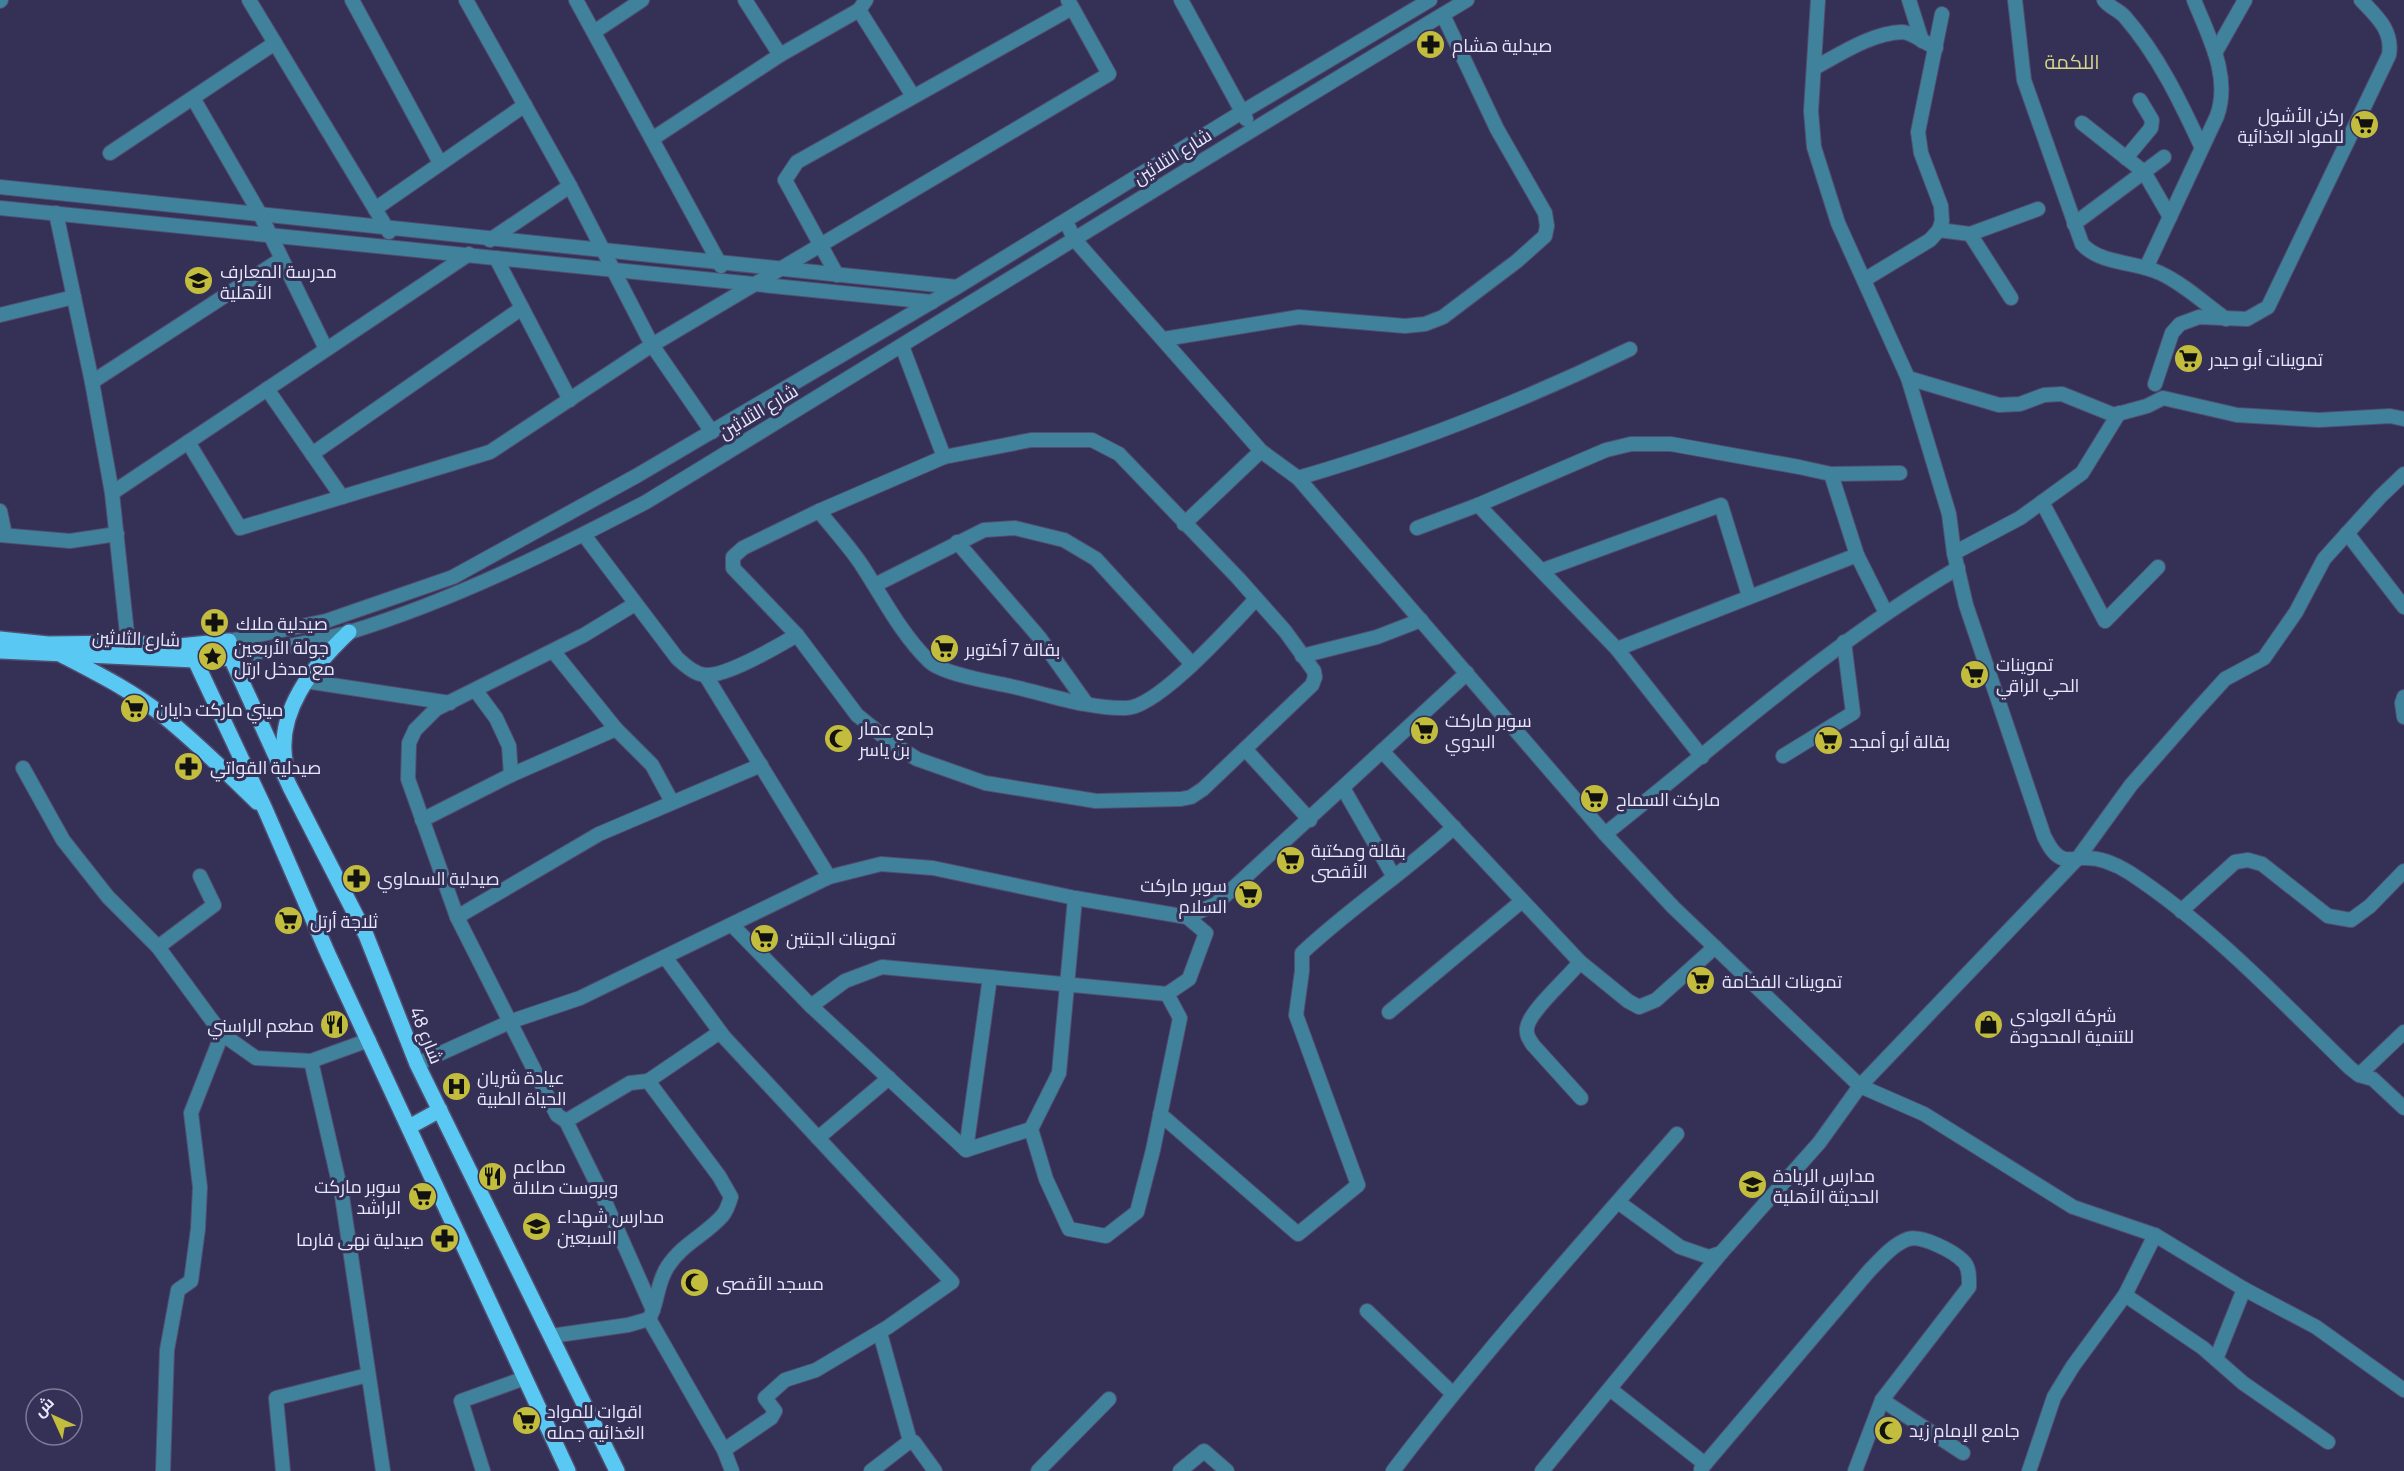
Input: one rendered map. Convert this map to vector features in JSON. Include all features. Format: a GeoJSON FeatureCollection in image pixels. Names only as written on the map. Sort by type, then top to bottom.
{"type":"FeatureCollection","features":[{"type":"Feature","properties":{"kind":"main road"},"geometry":{"type":"LineString","coordinates":[[290,787],[284,755],[284,739],[288,720],[305,681],[326,654],[349,632]]}},
{"type":"Feature","properties":{"kind":"main road","name":"شارع الثلاثين"},"geometry":{"type":"LineString","coordinates":[[0,639],[48,644],[128,643],[179,646],[230,642]]}},
{"type":"Feature","properties":{"kind":"main road","name":"شارع 48"},"geometry":{"type":"LineString","coordinates":[[230,642],[231,658],[290,787],[366,935],[417,1064],[551,1336],[611,1469]]}},
{"type":"Feature","properties":{"kind":"main road"},"geometry":{"type":"LineString","coordinates":[[179,646],[195,660],[568,1471]]}},
{"type":"Feature","properties":{"kind":"main road","name":"شارع الثلاثين"},"geometry":{"type":"LineString","coordinates":[[0,651],[195,660],[231,658]]}},
{"type":"Feature","properties":{"kind":"main road"},"geometry":{"type":"LineString","coordinates":[[62,655],[114,682],[160,713],[209,755],[265,809]]}},
{"type":"Feature","properties":{"kind":"main road"},"geometry":{"type":"LineString","coordinates":[[409,1126],[440,1110]]}},
{"type":"Feature","properties":{"kind":"street"},"geometry":{"type":"LineString","coordinates":[[249,0],[398,248]]}},
{"type":"Feature","properties":{"kind":"street"},"geometry":{"type":"LineString","coordinates":[[352,0],[440,163]]}},
{"type":"Feature","properties":{"kind":"street"},"geometry":{"type":"LineString","coordinates":[[466,0],[570,186],[652,345],[712,432]]}},
{"type":"Feature","properties":{"kind":"street"},"geometry":{"type":"LineString","coordinates":[[576,0],[729,281]]}},
{"type":"Feature","properties":{"kind":"street"},"geometry":{"type":"LineString","coordinates":[[594,32],[642,0]]}},
{"type":"Feature","properties":{"kind":"street"},"geometry":{"type":"LineString","coordinates":[[744,0],[780,55]]}},
{"type":"Feature","properties":{"kind":"street"},"geometry":{"type":"LineString","coordinates":[[1181,0],[1251,129]]}},
{"type":"Feature","properties":{"kind":"street","name":"شارع الثلاثين"},"geometry":{"type":"LineString","coordinates":[[230,642],[326,621],[453,577],[712,432],[957,287],[1430,0]]}},
{"type":"Feature","properties":{"kind":"street","name":"شارع الثلاثين"},"geometry":{"type":"LineString","coordinates":[[231,658],[349,632],[463,592],[584,535],[646,502],[1075,240],[1251,129],[1467,0]]}},
{"type":"Feature","properties":{"kind":"street"},"geometry":{"type":"LineString","coordinates":[[1818,0],[1811,123],[1814,147],[1834,213],[1908,378],[1949,514],[1954,553],[1966,605],[2044,836],[2052,850],[2064,859],[2106,860],[2128,872],[2181,911],[2217,940],[2359,1075],[2373,1079],[2404,1108]]}},
{"type":"Feature","properties":{"kind":"street"},"geometry":{"type":"LineString","coordinates":[[1910,0],[1922,41]]}},
{"type":"Feature","properties":{"kind":"street"},"geometry":{"type":"LineString","coordinates":[[2014,0],[2024,80],[2082,244],[2090,252],[2164,275],[2226,319]]}},
{"type":"Feature","properties":{"kind":"street"},"geometry":{"type":"LineString","coordinates":[[2104,0],[2110,8],[2123,14],[2146,45],[2181,102],[2202,146]]}},
{"type":"Feature","properties":{"kind":"street"},"geometry":{"type":"LineString","coordinates":[[2146,268],[2222,101],[2223,91],[2215,53],[2194,0]]}},
{"type":"Feature","properties":{"kind":"street"},"geometry":{"type":"LineString","coordinates":[[2215,53],[2245,0]]}},
{"type":"Feature","properties":{"kind":"street"},"geometry":{"type":"LineString","coordinates":[[2155,384],[2172,333],[2180,324],[2199,317],[2247,319],[2268,307],[2387,62],[2390,48],[2388,34],[2381,22],[2361,0]]}},
{"type":"Feature","properties":{"kind":"street"},"geometry":{"type":"LineString","coordinates":[[188,442],[240,528],[490,452],[652,345],[820,246],[1109,74],[1070,4],[797,162],[785,180],[820,246],[837,275]]}},
{"type":"Feature","properties":{"kind":"street"},"geometry":{"type":"LineString","coordinates":[[652,139],[780,55],[862,5],[913,96]]}},
{"type":"Feature","properties":{"kind":"street"},"geometry":{"type":"LineString","coordinates":[[1864,280],[1930,240],[1939,230],[1941,206],[1921,153],[1918,132],[1942,14]]}},
{"type":"Feature","properties":{"kind":"street"},"geometry":{"type":"LineString","coordinates":[[1164,339],[1299,317],[1405,326],[1425,324],[1443,317],[1517,261],[1545,236],[1547,226],[1545,213],[1497,129],[1443,15]]}},
{"type":"Feature","properties":{"kind":"street"},"geometry":{"type":"LineString","coordinates":[[1814,68],[1880,37],[1903,32],[1936,48]]}},
{"type":"Feature","properties":{"kind":"street"},"geometry":{"type":"LineString","coordinates":[[110,153],[275,43]]}},
{"type":"Feature","properties":{"kind":"street"},"geometry":{"type":"LineString","coordinates":[[193,98],[260,214],[280,260],[326,349]]}},
{"type":"Feature","properties":{"kind":"street"},"geometry":{"type":"LineString","coordinates":[[2126,158],[2151,129],[2152,120],[2140,100]]}},
{"type":"Feature","properties":{"kind":"street"},"geometry":{"type":"LineString","coordinates":[[375,209],[525,105]]}},
{"type":"Feature","properties":{"kind":"street"},"geometry":{"type":"LineString","coordinates":[[2082,123],[2144,172],[2170,217]]}},
{"type":"Feature","properties":{"kind":"street"},"geometry":{"type":"LineString","coordinates":[[2074,224],[2164,157]]}},
{"type":"Feature","properties":{"kind":"street"},"geometry":{"type":"LineString","coordinates":[[112,493],[570,186]]}},
{"type":"Feature","properties":{"kind":"street"},"geometry":{"type":"LineString","coordinates":[[0,187],[957,287]]}},
{"type":"Feature","properties":{"kind":"street"},"geometry":{"type":"LineString","coordinates":[[0,208],[932,302]]}},
{"type":"Feature","properties":{"kind":"street"},"geometry":{"type":"LineString","coordinates":[[1939,230],[1970,234],[2038,209]]}},
{"type":"Feature","properties":{"kind":"street"},"geometry":{"type":"LineString","coordinates":[[56,213],[92,382],[112,493],[128,643]]}},
{"type":"Feature","properties":{"kind":"street"},"geometry":{"type":"LineString","coordinates":[[1065,222],[1075,240],[1261,451],[1298,478],[1605,834],[1673,907],[1860,1086],[1924,1114],[2073,1207],[2155,1235],[2244,1289],[2316,1327],[2404,1390]]}},
{"type":"Feature","properties":{"kind":"street"},"geometry":{"type":"LineString","coordinates":[[1970,234],[2012,298]]}},
{"type":"Feature","properties":{"kind":"street"},"geometry":{"type":"LineString","coordinates":[[496,258],[570,400]]}},
{"type":"Feature","properties":{"kind":"street"},"geometry":{"type":"LineString","coordinates":[[92,382],[280,260]]}},
{"type":"Feature","properties":{"kind":"street"},"geometry":{"type":"LineString","coordinates":[[0,315],[74,297]]}},
{"type":"Feature","properties":{"kind":"street"},"geometry":{"type":"LineString","coordinates":[[312,454],[522,308]]}},
{"type":"Feature","properties":{"kind":"street"},"geometry":{"type":"LineString","coordinates":[[902,346],[944,457]]}},
{"type":"Feature","properties":{"kind":"street"},"geometry":{"type":"LineString","coordinates":[[1298,478],[1366,458],[1447,428],[1568,380],[1630,349]]}},
{"type":"Feature","properties":{"kind":"street"},"geometry":{"type":"LineString","coordinates":[[1908,378],[1999,405],[2020,404],[2044,395],[2062,394],[2114,415],[2147,406],[2163,398],[2237,415],[2319,420],[2390,416],[2404,419]]}},
{"type":"Feature","properties":{"kind":"street"},"geometry":{"type":"LineString","coordinates":[[267,389],[342,497]]}},
{"type":"Feature","properties":{"kind":"street"},"geometry":{"type":"LineString","coordinates":[[1954,553],[2020,518],[2082,473],[2119,413]]}},
{"type":"Feature","properties":{"kind":"street"},"geometry":{"type":"LineString","coordinates":[[1031,440],[1092,440],[1119,454],[1256,599],[1285,631],[1314,671],[1316,678],[1312,685],[1203,789],[1191,797],[1096,801],[985,783],[917,759],[857,715],[797,635],[733,568],[733,557],[743,548],[819,511],[944,457],[1031,440]]}},
{"type":"Feature","properties":{"kind":"street"},"geometry":{"type":"LineString","coordinates":[[1417,528],[1478,505],[1606,450],[1645,442],[1831,474],[1900,473]]}},
{"type":"Feature","properties":{"kind":"street"},"geometry":{"type":"LineString","coordinates":[[1184,524],[1261,451]]}},
{"type":"Feature","properties":{"kind":"street"},"geometry":{"type":"LineString","coordinates":[[1831,474],[1857,555],[1886,613]]}},
{"type":"Feature","properties":{"kind":"street"},"geometry":{"type":"LineString","coordinates":[[1542,1471],[1721,1253],[1819,1143],[1860,1086],[2078,858],[2131,785],[2225,679],[2264,658],[2296,612],[2325,559],[2404,474]]}},
{"type":"Feature","properties":{"kind":"street"},"geometry":{"type":"LineString","coordinates":[[2042,502],[2105,621],[2158,567]]}},
{"type":"Feature","properties":{"kind":"street"},"geometry":{"type":"LineString","coordinates":[[1478,505],[1617,649],[1701,757]]}},
{"type":"Feature","properties":{"kind":"street"},"geometry":{"type":"LineString","coordinates":[[1543,570],[1721,505],[1749,596]]}},
{"type":"Feature","properties":{"kind":"street"},"geometry":{"type":"LineString","coordinates":[[0,510],[2,535],[70,541],[117,534]]}},
{"type":"Feature","properties":{"kind":"street"},"geometry":{"type":"LineString","coordinates":[[819,511],[859,561],[909,637],[930,663],[960,675],[1086,703],[1127,708],[1139,706],[1155,697],[1192,664],[1256,599]]}},
{"type":"Feature","properties":{"kind":"street"},"geometry":{"type":"LineString","coordinates":[[875,585],[984,530],[1015,528],[1064,540],[1096,560],[1192,664]]}},
{"type":"Feature","properties":{"kind":"street"},"geometry":{"type":"LineString","coordinates":[[2347,533],[2404,607]]}},
{"type":"Feature","properties":{"kind":"street"},"geometry":{"type":"LineString","coordinates":[[584,535],[677,658],[690,670],[706,676],[829,877]]}},
{"type":"Feature","properties":{"kind":"street"},"geometry":{"type":"LineString","coordinates":[[957,542],[1039,637],[1086,703]]}},
{"type":"Feature","properties":{"kind":"street"},"geometry":{"type":"LineString","coordinates":[[1617,649],[1857,555]]}},
{"type":"Feature","properties":{"kind":"street"},"geometry":{"type":"LineString","coordinates":[[1605,834],[1701,757],[1779,690],[1886,613],[1958,567]]}},
{"type":"Feature","properties":{"kind":"street"},"geometry":{"type":"LineString","coordinates":[[636,604],[553,651],[436,709],[423,721],[409,743],[408,779],[457,917],[512,1021],[557,1115],[566,1121],[598,1186],[651,1315],[732,1471]]}},
{"type":"Feature","properties":{"kind":"street"},"geometry":{"type":"LineString","coordinates":[[1302,656],[1377,637],[1421,620]]}},
{"type":"Feature","properties":{"kind":"street"},"geometry":{"type":"LineString","coordinates":[[706,676],[751,661],[797,635]]}},
{"type":"Feature","properties":{"kind":"street"},"geometry":{"type":"LineString","coordinates":[[1783,756],[1853,712],[1844,642]]}},
{"type":"Feature","properties":{"kind":"street"},"geometry":{"type":"LineString","coordinates":[[553,651],[615,729],[652,765],[672,802]]}},
{"type":"Feature","properties":{"kind":"street"},"geometry":{"type":"LineString","coordinates":[[1187,917],[1216,904],[1310,820],[1467,673]]}},
{"type":"Feature","properties":{"kind":"street"},"geometry":{"type":"LineString","coordinates":[[305,681],[450,703]]}},
{"type":"Feature","properties":{"kind":"street"},"geometry":{"type":"LineString","coordinates":[[476,691],[495,718],[509,746],[511,776]]}},
{"type":"Feature","properties":{"kind":"street"},"geometry":{"type":"LineString","coordinates":[[2404,697],[2402,703],[2404,717]]}},
{"type":"Feature","properties":{"kind":"street"},"geometry":{"type":"LineString","coordinates":[[422,820],[511,776],[615,729]]}},
{"type":"Feature","properties":{"kind":"street"},"geometry":{"type":"LineString","coordinates":[[1245,749],[1310,820]]}},
{"type":"Feature","properties":{"kind":"street"},"geometry":{"type":"LineString","coordinates":[[1382,751],[1580,962],[1628,1001],[1639,1007],[1656,1000],[1715,947]]}},
{"type":"Feature","properties":{"kind":"street"},"geometry":{"type":"LineString","coordinates":[[457,917],[599,834],[761,765]]}},
{"type":"Feature","properties":{"kind":"street"},"geometry":{"type":"LineString","coordinates":[[23,768],[63,840],[108,897],[158,947],[222,1034],[256,1058],[311,1061],[369,1040]]}},
{"type":"Feature","properties":{"kind":"street"},"geometry":{"type":"LineString","coordinates":[[1343,788],[1394,877]]}},
{"type":"Feature","properties":{"kind":"street"},"geometry":{"type":"LineString","coordinates":[[1160,1114],[1298,1234],[1358,1185],[1296,1015],[1302,953],[1334,923],[1454,827]]}},
{"type":"Feature","properties":{"kind":"street"},"geometry":{"type":"LineString","coordinates":[[2181,911],[2235,862],[2248,860],[2262,864],[2328,916],[2351,920],[2370,906],[2404,871]]}},
{"type":"Feature","properties":{"kind":"street"},"geometry":{"type":"LineString","coordinates":[[417,1064],[512,1021],[580,998],[829,877],[881,864],[933,868],[1075,898],[1187,917],[1206,933],[1189,979],[1167,994],[882,967],[845,981],[811,1006]]}},
{"type":"Feature","properties":{"kind":"street"},"geometry":{"type":"LineString","coordinates":[[158,947],[214,905],[200,876]]}},
{"type":"Feature","properties":{"kind":"street"},"geometry":{"type":"LineString","coordinates":[[1075,898],[1059,1073],[1031,1129],[1046,1179],[1069,1229],[1106,1236],[1137,1212],[1180,1018],[1167,994]]}},
{"type":"Feature","properties":{"kind":"street"},"geometry":{"type":"LineString","coordinates":[[1389,1012],[1522,901]]}},
{"type":"Feature","properties":{"kind":"street"},"geometry":{"type":"LineString","coordinates":[[732,925],[811,1006],[966,1150]]}},
{"type":"Feature","properties":{"kind":"street"},"geometry":{"type":"LineString","coordinates":[[665,957],[720,1032],[952,1281],[880,1333],[816,1370],[785,1380],[765,1398],[775,1411],[771,1418],[723,1450]]}},
{"type":"Feature","properties":{"kind":"street"},"geometry":{"type":"LineString","coordinates":[[1580,962],[1535,1013],[1527,1026],[1527,1035],[1533,1045],[1581,1098]]}},
{"type":"Feature","properties":{"kind":"street"},"geometry":{"type":"LineString","coordinates":[[966,1150],[990,977]]}},
{"type":"Feature","properties":{"kind":"street"},"geometry":{"type":"LineString","coordinates":[[566,1121],[630,1083],[648,1081],[720,1032]]}},
{"type":"Feature","properties":{"kind":"street"},"geometry":{"type":"LineString","coordinates":[[2359,1075],[2404,1032]]}},
{"type":"Feature","properties":{"kind":"street"},"geometry":{"type":"LineString","coordinates":[[163,1471],[166,1350],[178,1290],[191,1281],[198,1229],[200,1187],[191,1113],[222,1034]]}},
{"type":"Feature","properties":{"kind":"street"},"geometry":{"type":"LineString","coordinates":[[311,1061],[342,1196],[383,1471]]}},
{"type":"Feature","properties":{"kind":"street"},"geometry":{"type":"LineString","coordinates":[[818,1138],[889,1078]]}},
{"type":"Feature","properties":{"kind":"street"},"geometry":{"type":"LineString","coordinates":[[648,1081],[719,1176],[731,1197],[724,1214],[678,1254],[667,1267],[656,1291],[651,1315]]}},
{"type":"Feature","properties":{"kind":"street"},"geometry":{"type":"LineString","coordinates":[[966,1150],[1031,1129]]}},
{"type":"Feature","properties":{"kind":"street"},"geometry":{"type":"LineString","coordinates":[[1393,1471],[1452,1393],[1572,1252],[1677,1134]]}},
{"type":"Feature","properties":{"kind":"street"},"geometry":{"type":"LineString","coordinates":[[1618,1202],[1680,1247],[1710,1257],[1721,1253]]}},
{"type":"Feature","properties":{"kind":"street"},"geometry":{"type":"LineString","coordinates":[[2030,1471],[2054,1397],[2073,1366],[2125,1295],[2155,1235]]}},
{"type":"Feature","properties":{"kind":"street"},"geometry":{"type":"LineString","coordinates":[[1610,1389],[1703,1468],[1869,1271],[1895,1245],[1911,1238],[1931,1241],[1964,1262],[1969,1274],[1969,1287],[1882,1400],[1856,1471]]}},
{"type":"Feature","properties":{"kind":"street"},"geometry":{"type":"LineString","coordinates":[[2216,1359],[2244,1289]]}},
{"type":"Feature","properties":{"kind":"street"},"geometry":{"type":"LineString","coordinates":[[2125,1295],[2203,1348],[2243,1383],[2328,1442]]}},
{"type":"Feature","properties":{"kind":"street"},"geometry":{"type":"LineString","coordinates":[[1367,1311],[1452,1393]]}},
{"type":"Feature","properties":{"kind":"street"},"geometry":{"type":"LineString","coordinates":[[551,1336],[628,1325],[651,1315]]}},
{"type":"Feature","properties":{"kind":"street"},"geometry":{"type":"LineString","coordinates":[[880,1333],[910,1441],[914,1442],[935,1471]]}},
{"type":"Feature","properties":{"kind":"street"},"geometry":{"type":"LineString","coordinates":[[283,1471],[276,1398],[368,1376]]}},
{"type":"Feature","properties":{"kind":"street"},"geometry":{"type":"LineString","coordinates":[[483,1471],[461,1401],[525,1378]]}},
{"type":"Feature","properties":{"kind":"street"},"geometry":{"type":"LineString","coordinates":[[1038,1471],[1108,1400]]}},
{"type":"Feature","properties":{"kind":"street"},"geometry":{"type":"LineString","coordinates":[[1882,1400],[1963,1453]]}},
{"type":"Feature","properties":{"kind":"street"},"geometry":{"type":"LineString","coordinates":[[871,1471],[910,1441]]}},
{"type":"Feature","properties":{"kind":"street"},"geometry":{"type":"LineString","coordinates":[[1180,1471],[1204,1451],[1227,1471]]}},
{"type":"Feature","properties":{"kind":"place","name":"صيدلية هشام"},"geometry":{"type":"Point","coordinates":[1431,45]}},
{"type":"Feature","properties":{"kind":"place","name":"ركن الأشول للمواد الغذائية"},"geometry":{"type":"Point","coordinates":[2365,125]}},
{"type":"Feature","properties":{"kind":"place","name":"مدرسة المعارف الأهلية"},"geometry":{"type":"Point","coordinates":[199,281]}},
{"type":"Feature","properties":{"kind":"place","name":"تموينات أبو حيدر"},"geometry":{"type":"Point","coordinates":[2188,359]}},
{"type":"Feature","properties":{"kind":"place","name":"صيدلية ملاك"},"geometry":{"type":"Point","coordinates":[215,623]}},
{"type":"Feature","properties":{"kind":"place","name":"بقالة 7 أكتوبر"},"geometry":{"type":"Point","coordinates":[944,649]}},
{"type":"Feature","properties":{"kind":"place","name":"جولة الأربعين مع مدخل ارتل"},"geometry":{"type":"Point","coordinates":[213,657]}},
{"type":"Feature","properties":{"kind":"place","name":"تموينات الحي الراقي"},"geometry":{"type":"Point","coordinates":[1975,674]}},
{"type":"Feature","properties":{"kind":"place","name":"ميني ماركت دايان"},"geometry":{"type":"Point","coordinates":[135,709]}},
{"type":"Feature","properties":{"kind":"place","name":"سوبر ماركت البدوي"},"geometry":{"type":"Point","coordinates":[1424,730]}},
{"type":"Feature","properties":{"kind":"place","name":"جامع عمار بن ياسر"},"geometry":{"type":"Point","coordinates":[838,738]}},
{"type":"Feature","properties":{"kind":"place","name":"بقالة أبو أمجد"},"geometry":{"type":"Point","coordinates":[1828,741]}},
{"type":"Feature","properties":{"kind":"place","name":"صيدلية القواتي"},"geometry":{"type":"Point","coordinates":[189,767]}},
{"type":"Feature","properties":{"kind":"place","name":"ماركت السماح"},"geometry":{"type":"Point","coordinates":[1595,799]}},
{"type":"Feature","properties":{"kind":"place","name":"بقالة ومكتبة الأقصى"},"geometry":{"type":"Point","coordinates":[1290,860]}},
{"type":"Feature","properties":{"kind":"place","name":"صيدلية السماوي"},"geometry":{"type":"Point","coordinates":[356,878]}},
{"type":"Feature","properties":{"kind":"place","name":"سوبر ماركت السلام"},"geometry":{"type":"Point","coordinates":[1248,895]}},
{"type":"Feature","properties":{"kind":"place","name":"ثلاجة أرتل"},"geometry":{"type":"Point","coordinates":[289,921]}},
{"type":"Feature","properties":{"kind":"place","name":"تموينات الجنتين"},"geometry":{"type":"Point","coordinates":[765,938]}},
{"type":"Feature","properties":{"kind":"place","name":"تموينات الفخامة"},"geometry":{"type":"Point","coordinates":[1701,981]}},
{"type":"Feature","properties":{"kind":"place","name":"مطعم الراسني"},"geometry":{"type":"Point","coordinates":[335,1025]}},
{"type":"Feature","properties":{"kind":"place","name":"شركة العوادي للتنمية المحدودة"},"geometry":{"type":"Point","coordinates":[1989,1025]}},
{"type":"Feature","properties":{"kind":"place","name":"عيادة شريان الحياة الطبية"},"geometry":{"type":"Point","coordinates":[456,1087]}},
{"type":"Feature","properties":{"kind":"place","name":"مطاعم وبروست صلالة"},"geometry":{"type":"Point","coordinates":[492,1176]}},
{"type":"Feature","properties":{"kind":"place","name":"مدارس الريادة الحديثة الأهلية"},"geometry":{"type":"Point","coordinates":[1752,1185]}},
{"type":"Feature","properties":{"kind":"place","name":"سوبر ماركت الراشد"},"geometry":{"type":"Point","coordinates":[422,1196]}},
{"type":"Feature","properties":{"kind":"place","name":"مدارس شهداء السبعين"},"geometry":{"type":"Point","coordinates":[536,1226]}},
{"type":"Feature","properties":{"kind":"place","name":"صيدلية نهى فارما"},"geometry":{"type":"Point","coordinates":[445,1239]}},
{"type":"Feature","properties":{"kind":"place","name":"مسجد الأقصى"},"geometry":{"type":"Point","coordinates":[695,1283]}},
{"type":"Feature","properties":{"kind":"place","name":"اقوات للمواد الغذائيه جمله"},"geometry":{"type":"Point","coordinates":[526,1421]}},
{"type":"Feature","properties":{"kind":"place","name":"جامع الإمام زيد"},"geometry":{"type":"Point","coordinates":[1888,1430]}},
{"type":"Feature","properties":{"kind":"district","name":"اللكمة"},"geometry":{"type":"Point","coordinates":[2072,61]}}]}
